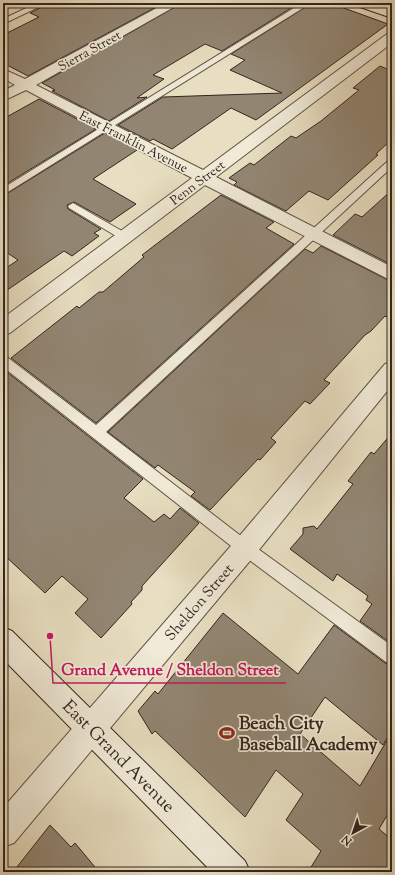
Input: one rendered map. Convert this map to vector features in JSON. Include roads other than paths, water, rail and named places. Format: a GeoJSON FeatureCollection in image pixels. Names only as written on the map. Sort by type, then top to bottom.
{"type":"FeatureCollection","features":[{"type":"Feature","properties":{"kind":"street"},"geometry":{"type":"LineString","coordinates":[[361,3],[392,14]]}},
{"type":"Feature","properties":{"kind":"street","name":"Sierra Street"},"geometry":{"type":"LineString","coordinates":[[3,97],[165,4]]}},
{"type":"Feature","properties":{"kind":"street","name":"Penn Street"},"geometry":{"type":"LineString","coordinates":[[3,328],[392,37]]}},
{"type":"Feature","properties":{"kind":"street","name":"East Franklin Avenue"},"geometry":{"type":"LineString","coordinates":[[3,73],[392,275]]}},
{"type":"Feature","properties":{"kind":"street","name":"Sheldon Street"},"geometry":{"type":"LineString","coordinates":[[3,832],[245,548],[392,370]]}},
{"type":"Feature","properties":{"kind":"street","name":"East Grand Avenue"},"geometry":{"type":"LineString","coordinates":[[3,640],[234,872]]}},
{"type":"Feature","properties":{"kind":"lane"},"geometry":{"type":"LineString","coordinates":[[3,22],[43,3]]}},
{"type":"Feature","properties":{"kind":"lane"},"geometry":{"type":"LineString","coordinates":[[3,192],[307,3]]}},
{"type":"Feature","properties":{"kind":"lane"},"geometry":{"type":"LineString","coordinates":[[97,432],[392,162]]}},
{"type":"Feature","properties":{"kind":"lane"},"geometry":{"type":"LineString","coordinates":[[73,206],[125,237]]}},
{"type":"Feature","properties":{"kind":"lane"},"geometry":{"type":"LineString","coordinates":[[3,360],[245,548],[392,656]]}},
{"type":"Feature","properties":{"kind":"place","name":"Grand Avenue / Sheldon Street"},"geometry":{"type":"Point","coordinates":[50,636]}},
{"type":"Feature","properties":{"kind":"place","name":"Beach City Baseball Academy"},"geometry":{"type":"Point","coordinates":[227,733]}}]}
